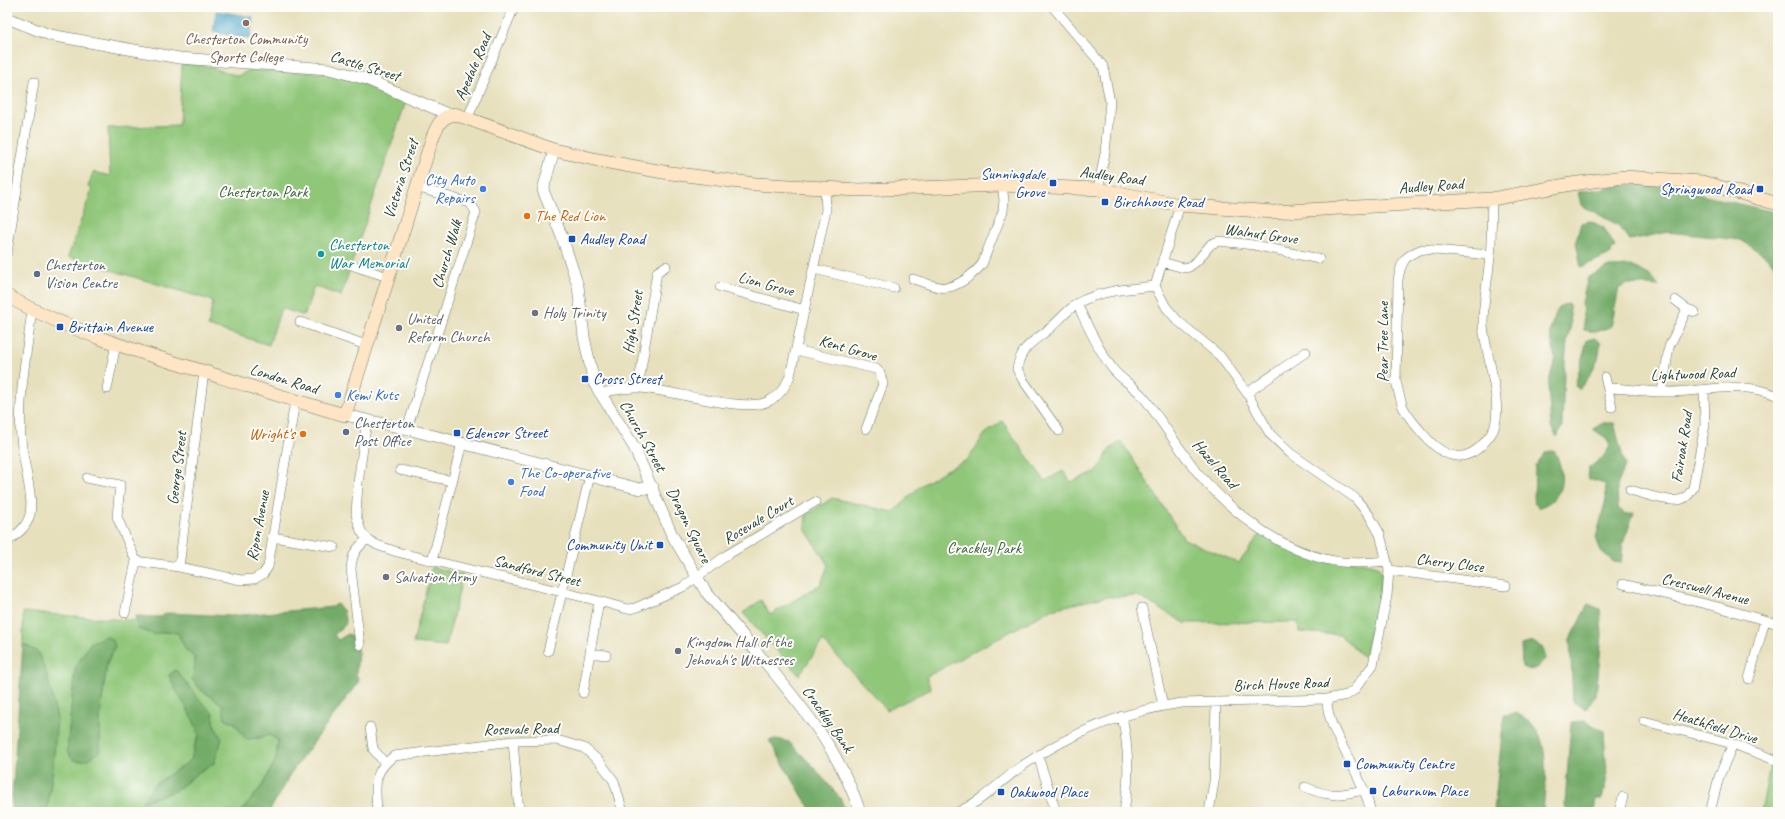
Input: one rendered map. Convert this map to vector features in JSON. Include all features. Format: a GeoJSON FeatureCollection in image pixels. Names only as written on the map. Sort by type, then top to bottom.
{"type":"FeatureCollection","features":[{"type":"Feature","properties":{"kind":"main road"},"geometry":{"type":"LineString","coordinates":[[450,115],[455,114],[468,117]]}},
{"type":"Feature","properties":{"kind":"main road","name":"Victoria Street"},"geometry":{"type":"LineString","coordinates":[[345,415],[416,187],[437,126],[441,120],[450,115]]}},
{"type":"Feature","properties":{"kind":"main road","name":"Audley Road"},"geometry":{"type":"LineString","coordinates":[[468,117],[554,150],[627,167],[755,184],[884,191],[1002,185],[1098,189],[1180,205],[1273,212],[1492,200],[1571,184],[1624,177],[1702,182],[1778,204]]}},
{"type":"Feature","properties":{"kind":"main road","name":"London Road"},"geometry":{"type":"LineString","coordinates":[[7,296],[32,310],[116,344],[295,401],[345,415]]}},
{"type":"Feature","properties":{"kind":"street","name":"Apedale Road"},"geometry":{"type":"LineString","coordinates":[[468,117],[514,7]]}},
{"type":"Feature","properties":{"kind":"street"},"geometry":{"type":"LineString","coordinates":[[1053,7],[1103,66],[1110,102],[1105,153],[1098,189]]}},
{"type":"Feature","properties":{"kind":"street","name":"Castle Street"},"geometry":{"type":"LineString","coordinates":[[7,18],[50,35],[172,56],[329,69],[366,79],[450,115]]}},
{"type":"Feature","properties":{"kind":"street"},"geometry":{"type":"LineString","coordinates":[[7,253],[34,82]]}},
{"type":"Feature","properties":{"kind":"street","name":"Church Street"},"geometry":{"type":"LineString","coordinates":[[554,150],[543,190],[562,237],[578,286],[590,372],[599,393],[634,447],[653,487]]}},
{"type":"Feature","properties":{"kind":"street"},"geometry":{"type":"LineString","coordinates":[[913,279],[940,288],[950,288],[955,287],[976,272],[982,264],[1003,211],[1004,200],[1002,185]]}},
{"type":"Feature","properties":{"kind":"street","name":"Church Walk"},"geometry":{"type":"LineString","coordinates":[[407,429],[476,212],[470,203],[416,187]]}},
{"type":"Feature","properties":{"kind":"street"},"geometry":{"type":"LineString","coordinates":[[599,393],[638,387],[745,406],[763,404],[775,398],[786,384],[796,350],[826,210],[825,188]]}},
{"type":"Feature","properties":{"kind":"street","name":"Pear Tree Lane"},"geometry":{"type":"LineString","coordinates":[[1490,255],[1423,248],[1406,257],[1400,266],[1398,280],[1396,381],[1399,394],[1404,408],[1421,433],[1439,450],[1450,456],[1462,456],[1473,452],[1492,433],[1496,420],[1497,406],[1483,324],[1490,255],[1492,200]]}},
{"type":"Feature","properties":{"kind":"street"},"geometry":{"type":"LineString","coordinates":[[1059,431],[1023,380],[1017,369],[1019,357],[1024,349],[1053,326],[1077,304],[1109,291],[1155,286],[1180,205]]}},
{"type":"Feature","properties":{"kind":"street","name":"Walnut Grove"},"geometry":{"type":"LineString","coordinates":[[1162,262],[1184,268],[1189,267],[1197,261],[1211,244],[1219,241],[1254,245],[1319,259]]}},
{"type":"Feature","properties":{"kind":"street"},"geometry":{"type":"LineString","coordinates":[[354,266],[388,277]]}},
{"type":"Feature","properties":{"kind":"street","name":"High Street"},"geometry":{"type":"LineString","coordinates":[[638,387],[657,272],[666,266]]}},
{"type":"Feature","properties":{"kind":"street"},"geometry":{"type":"LineString","coordinates":[[814,269],[894,288]]}},
{"type":"Feature","properties":{"kind":"street","name":"Birch House Road"},"geometry":{"type":"LineString","coordinates":[[958,812],[986,796],[1014,772],[1038,756],[1085,730],[1122,716],[1163,706],[1216,702],[1327,699],[1347,695],[1354,690],[1373,664],[1387,596],[1388,566],[1380,534],[1369,515],[1355,498],[1290,453],[1270,434],[1247,393],[1220,356],[1173,316],[1166,307],[1155,286]]}},
{"type":"Feature","properties":{"kind":"street","name":"Lion Grove"},"geometry":{"type":"LineString","coordinates":[[720,287],[805,310]]}},
{"type":"Feature","properties":{"kind":"street"},"geometry":{"type":"LineString","coordinates":[[1662,392],[1670,347],[1691,310],[1675,300]]}},
{"type":"Feature","properties":{"kind":"street","name":"Hazel Road"},"geometry":{"type":"LineString","coordinates":[[1077,304],[1096,343],[1112,369],[1143,397],[1199,473],[1233,507],[1265,533],[1308,555],[1354,564],[1388,566]]}},
{"type":"Feature","properties":{"kind":"street"},"geometry":{"type":"LineString","coordinates":[[7,541],[16,535],[26,525],[30,513],[31,501],[21,440],[20,408],[32,310]]}},
{"type":"Feature","properties":{"kind":"street"},"geometry":{"type":"LineString","coordinates":[[300,322],[366,345]]}},
{"type":"Feature","properties":{"kind":"street"},"geometry":{"type":"LineString","coordinates":[[107,389],[116,344]]}},
{"type":"Feature","properties":{"kind":"street","name":"Kent Grove"},"geometry":{"type":"LineString","coordinates":[[796,350],[876,369],[880,373],[883,384],[866,429]]}},
{"type":"Feature","properties":{"kind":"street"},"geometry":{"type":"LineString","coordinates":[[1247,393],[1306,352]]}},
{"type":"Feature","properties":{"kind":"street","name":"George Street"},"geometry":{"type":"LineString","coordinates":[[179,567],[204,372]]}},
{"type":"Feature","properties":{"kind":"street"},"geometry":{"type":"LineString","coordinates":[[1605,377],[1612,407]]}},
{"type":"Feature","properties":{"kind":"street","name":"Lightwood Road"},"geometry":{"type":"LineString","coordinates":[[1608,388],[1662,392],[1704,391],[1727,386],[1751,387],[1766,390],[1778,396]]}},
{"type":"Feature","properties":{"kind":"street","name":"Fairoak Road"},"geometry":{"type":"LineString","coordinates":[[1630,490],[1674,501],[1682,500],[1688,495],[1693,488],[1704,425],[1704,391]]}},
{"type":"Feature","properties":{"kind":"street","name":"Ripon Avenue"},"geometry":{"type":"LineString","coordinates":[[136,560],[241,580],[254,578],[262,574],[268,567],[295,401]]}},
{"type":"Feature","properties":{"kind":"street","name":"London Road"},"geometry":{"type":"LineString","coordinates":[[345,415],[407,429],[640,489],[653,487]]}},
{"type":"Feature","properties":{"kind":"street"},"geometry":{"type":"LineString","coordinates":[[360,645],[351,569],[352,558],[357,549],[366,539],[361,531],[356,515],[358,483],[367,420]]}},
{"type":"Feature","properties":{"kind":"street"},"geometry":{"type":"LineString","coordinates":[[432,561],[462,443]]}},
{"type":"Feature","properties":{"kind":"street"},"geometry":{"type":"LineString","coordinates":[[400,470],[452,482]]}},
{"type":"Feature","properties":{"kind":"street"},"geometry":{"type":"LineString","coordinates":[[548,650],[590,475]]}},
{"type":"Feature","properties":{"kind":"street"},"geometry":{"type":"LineString","coordinates":[[87,478],[120,485],[117,517],[136,560],[125,613]]}},
{"type":"Feature","properties":{"kind":"street","name":"Dragon Square"},"geometry":{"type":"LineString","coordinates":[[653,487],[672,535],[697,577]]}},
{"type":"Feature","properties":{"kind":"street","name":"Rosevale Court"},"geometry":{"type":"LineString","coordinates":[[697,577],[758,536],[815,502]]}},
{"type":"Feature","properties":{"kind":"street"},"geometry":{"type":"LineString","coordinates":[[272,537],[334,547]]}},
{"type":"Feature","properties":{"kind":"street","name":"Sandford Street"},"geometry":{"type":"LineString","coordinates":[[366,539],[377,545],[397,552],[627,609],[634,608],[683,587],[697,577]]}},
{"type":"Feature","properties":{"kind":"street","name":"Cherry Close"},"geometry":{"type":"LineString","coordinates":[[1388,566],[1506,586]]}},
{"type":"Feature","properties":{"kind":"street","name":"Crackley Bank"},"geometry":{"type":"LineString","coordinates":[[697,577],[706,592],[807,713],[826,739],[853,791],[860,812]]}},
{"type":"Feature","properties":{"kind":"street","name":"Cresswell Avenue"},"geometry":{"type":"LineString","coordinates":[[1623,584],[1778,624]]}},
{"type":"Feature","properties":{"kind":"street"},"geometry":{"type":"LineString","coordinates":[[583,693],[599,601]]}},
{"type":"Feature","properties":{"kind":"street"},"geometry":{"type":"LineString","coordinates":[[1142,608],[1163,706]]}},
{"type":"Feature","properties":{"kind":"street"},"geometry":{"type":"LineString","coordinates":[[1749,679],[1765,620]]}},
{"type":"Feature","properties":{"kind":"street"},"geometry":{"type":"LineString","coordinates":[[590,653],[606,655]]}},
{"type":"Feature","properties":{"kind":"street"},"geometry":{"type":"LineString","coordinates":[[1327,699],[1327,710],[1333,729],[1364,790],[1371,812]]}},
{"type":"Feature","properties":{"kind":"street"},"geometry":{"type":"LineString","coordinates":[[1209,812],[1214,782],[1216,702]]}},
{"type":"Feature","properties":{"kind":"street"},"geometry":{"type":"LineString","coordinates":[[1122,716],[1128,742],[1128,785],[1124,812]]}},
{"type":"Feature","properties":{"kind":"street","name":"Heathfield Drive"},"geometry":{"type":"LineString","coordinates":[[1644,720],[1733,744],[1778,761]]}},
{"type":"Feature","properties":{"kind":"street"},"geometry":{"type":"LineString","coordinates":[[370,727],[373,749],[384,762],[377,775],[377,812]]}},
{"type":"Feature","properties":{"kind":"street","name":"Rosevale Road"},"geometry":{"type":"LineString","coordinates":[[384,762],[400,754],[513,741],[557,740],[584,748],[600,762],[614,781],[623,812]]}},
{"type":"Feature","properties":{"kind":"street"},"geometry":{"type":"LineString","coordinates":[[513,741],[519,812]]}},
{"type":"Feature","properties":{"kind":"street"},"geometry":{"type":"LineString","coordinates":[[1710,812],[1719,777],[1733,744]]}},
{"type":"Feature","properties":{"kind":"street"},"geometry":{"type":"LineString","coordinates":[[1038,756],[1056,812]]}},
{"type":"Feature","properties":{"kind":"street"},"geometry":{"type":"LineString","coordinates":[[1305,787],[1322,794],[1336,795],[1364,790]]}},
{"type":"Feature","properties":{"kind":"street"},"geometry":{"type":"LineString","coordinates":[[1620,812],[1623,797]]}},
{"type":"Feature","properties":{"kind":"green space","name":"Chesterton Park"},"geometry":{"type":"Polygon","coordinates":[[[182,64],[203,65],[238,76],[249,70],[325,73],[358,81],[406,101],[341,296],[314,286],[305,314],[302,315],[281,308],[269,345],[208,326],[213,301],[68,257],[92,189],[88,187],[93,172],[110,176],[108,128],[179,125],[182,64]]]}},
{"type":"Feature","properties":{"kind":"green space"},"geometry":{"type":"Polygon","coordinates":[[[1634,184],[1667,187],[1778,213],[1778,269],[1764,255],[1741,240],[1668,232],[1630,240],[1618,225],[1581,205],[1578,192],[1634,184]]]}},
{"type":"Feature","properties":{"kind":"green space"},"geometry":{"type":"Polygon","coordinates":[[[1591,221],[1604,228],[1615,247],[1609,254],[1581,267],[1576,241],[1581,223],[1591,221]]]}},
{"type":"Feature","properties":{"kind":"green space"},"geometry":{"type":"Polygon","coordinates":[[[1631,266],[1649,275],[1660,286],[1628,284],[1619,288],[1611,327],[1596,332],[1584,330],[1582,303],[1588,277],[1610,267],[1631,266]]]}},
{"type":"Feature","properties":{"kind":"green space"},"geometry":{"type":"Polygon","coordinates":[[[1569,304],[1571,324],[1567,341],[1564,373],[1562,426],[1557,437],[1551,427],[1548,386],[1555,358],[1550,332],[1555,313],[1562,305],[1569,304]]]}},
{"type":"Feature","properties":{"kind":"green space"},"geometry":{"type":"Polygon","coordinates":[[[1595,338],[1600,342],[1599,355],[1591,373],[1579,389],[1575,386],[1587,340],[1595,338]]]}},
{"type":"Feature","properties":{"kind":"green space","name":"Crackley Park"},"geometry":{"type":"Polygon","coordinates":[[[1002,421],[1045,481],[1063,471],[1071,482],[1097,471],[1110,449],[1121,441],[1184,539],[1239,563],[1261,533],[1284,546],[1378,566],[1381,573],[1381,584],[1364,657],[1340,635],[1299,632],[1298,622],[1185,623],[1138,596],[1105,597],[1052,609],[926,677],[931,689],[887,710],[823,641],[799,675],[743,613],[761,600],[770,615],[821,584],[828,565],[805,529],[806,515],[832,498],[893,512],[920,486],[944,471],[967,460],[985,434],[1002,421]]]}},
{"type":"Feature","properties":{"kind":"green space"},"geometry":{"type":"Polygon","coordinates":[[[1603,423],[1614,423],[1625,466],[1617,486],[1618,508],[1625,514],[1634,513],[1623,543],[1621,563],[1614,562],[1601,551],[1596,538],[1606,499],[1605,484],[1588,479],[1589,468],[1603,457],[1610,446],[1606,438],[1593,429],[1603,423]]]}},
{"type":"Feature","properties":{"kind":"green space"},"geometry":{"type":"Polygon","coordinates":[[[1554,450],[1559,461],[1561,484],[1557,495],[1549,503],[1539,508],[1534,503],[1535,466],[1546,452],[1554,450]]]}},
{"type":"Feature","properties":{"kind":"green space"},"geometry":{"type":"Polygon","coordinates":[[[432,567],[463,575],[446,646],[413,643],[432,567]]]}},
{"type":"Feature","properties":{"kind":"green space"},"geometry":{"type":"Polygon","coordinates":[[[337,604],[343,610],[346,624],[334,635],[338,640],[348,634],[354,637],[358,653],[356,674],[359,681],[291,773],[269,812],[241,812],[262,786],[276,759],[278,740],[269,735],[246,740],[235,723],[225,718],[222,704],[201,690],[192,679],[195,658],[186,650],[178,633],[167,632],[154,634],[138,629],[135,616],[160,617],[167,613],[231,616],[332,607],[337,604]]]}},
{"type":"Feature","properties":{"kind":"green space"},"geometry":{"type":"Polygon","coordinates":[[[1588,604],[1600,609],[1602,635],[1596,695],[1586,709],[1573,702],[1570,639],[1588,604]]]}},
{"type":"Feature","properties":{"kind":"green space"},"geometry":{"type":"Polygon","coordinates":[[[23,612],[137,621],[138,629],[154,634],[167,632],[178,633],[186,650],[195,658],[192,679],[201,690],[222,704],[225,718],[235,723],[240,730],[258,739],[269,735],[278,740],[276,759],[262,786],[241,812],[46,812],[53,767],[38,652],[23,644],[23,612]],[[115,646],[75,668],[67,751],[100,750],[100,716],[107,663],[115,646]],[[176,670],[169,675],[193,719],[199,735],[191,760],[154,785],[142,802],[175,791],[199,772],[214,763],[222,739],[215,727],[213,713],[197,697],[176,670]]]}},
{"type":"Feature","properties":{"kind":"green space"},"geometry":{"type":"Polygon","coordinates":[[[105,636],[112,639],[115,646],[107,663],[100,716],[100,751],[91,758],[77,761],[73,760],[67,751],[75,668],[90,643],[105,636]]]}},
{"type":"Feature","properties":{"kind":"green space"},"geometry":{"type":"Polygon","coordinates":[[[1533,642],[1543,648],[1546,658],[1536,668],[1526,669],[1522,667],[1521,645],[1533,642]]]}},
{"type":"Feature","properties":{"kind":"green space"},"geometry":{"type":"Polygon","coordinates":[[[23,644],[38,652],[47,674],[57,718],[53,767],[46,812],[11,812],[23,644]]]}},
{"type":"Feature","properties":{"kind":"green space"},"geometry":{"type":"Polygon","coordinates":[[[176,670],[197,697],[213,713],[215,727],[222,739],[214,763],[199,772],[175,791],[142,802],[154,785],[191,760],[195,744],[199,736],[193,720],[169,675],[176,670]]]}},
{"type":"Feature","properties":{"kind":"green space"},"geometry":{"type":"Polygon","coordinates":[[[1516,713],[1531,723],[1542,741],[1545,765],[1543,812],[1494,812],[1504,715],[1516,713]]]}},
{"type":"Feature","properties":{"kind":"green space"},"geometry":{"type":"Polygon","coordinates":[[[1585,721],[1604,731],[1607,778],[1602,799],[1596,799],[1594,812],[1566,812],[1565,804],[1571,722],[1585,721]]]}},
{"type":"Feature","properties":{"kind":"green space"},"geometry":{"type":"Polygon","coordinates":[[[1778,733],[1778,757],[1772,755],[1778,733]]]}},
{"type":"Feature","properties":{"kind":"green space"},"geometry":{"type":"Polygon","coordinates":[[[777,739],[789,742],[810,763],[840,798],[846,812],[812,812],[769,740],[777,739]]]}},
{"type":"Feature","properties":{"kind":"green space"},"geometry":{"type":"Polygon","coordinates":[[[1770,766],[1778,768],[1778,812],[1761,812],[1770,766]]]}},
{"type":"Feature","properties":{"kind":"water"},"geometry":{"type":"Polygon","coordinates":[[[216,11],[253,17],[250,39],[213,32],[216,11]]]}},
{"type":"Feature","properties":{"kind":"place","name":"Chesterton Community Sports College"},"geometry":{"type":"Point","coordinates":[246,23]}},
{"type":"Feature","properties":{"kind":"place","name":"Sunningdale Grove"},"geometry":{"type":"Point","coordinates":[1053,183]}},
{"type":"Feature","properties":{"kind":"place","name":"City Auto Repairs"},"geometry":{"type":"Point","coordinates":[483,189]}},
{"type":"Feature","properties":{"kind":"place","name":"Springwood Road"},"geometry":{"type":"Point","coordinates":[1760,189]}},
{"type":"Feature","properties":{"kind":"place","name":"Birchhouse Road"},"geometry":{"type":"Point","coordinates":[1105,202]}},
{"type":"Feature","properties":{"kind":"place","name":"The Red Lion"},"geometry":{"type":"Point","coordinates":[527,216]}},
{"type":"Feature","properties":{"kind":"place","name":"Audley Road"},"geometry":{"type":"Point","coordinates":[572,239]}},
{"type":"Feature","properties":{"kind":"place","name":"Chesterton War Memorial"},"geometry":{"type":"Point","coordinates":[321,254]}},
{"type":"Feature","properties":{"kind":"place","name":"Chesterton Vision Centre"},"geometry":{"type":"Point","coordinates":[37,274]}},
{"type":"Feature","properties":{"kind":"place","name":"Holy Trinity"},"geometry":{"type":"Point","coordinates":[535,313]}},
{"type":"Feature","properties":{"kind":"place","name":"Brittain Avenue"},"geometry":{"type":"Point","coordinates":[60,327]}},
{"type":"Feature","properties":{"kind":"place","name":"United Reform Church"},"geometry":{"type":"Point","coordinates":[399,328]}},
{"type":"Feature","properties":{"kind":"place","name":"Cross Street"},"geometry":{"type":"Point","coordinates":[585,379]}},
{"type":"Feature","properties":{"kind":"place","name":"Kemi Kuts"},"geometry":{"type":"Point","coordinates":[338,395]}},
{"type":"Feature","properties":{"kind":"place","name":"Chesterton Post Office"},"geometry":{"type":"Point","coordinates":[346,432]}},
{"type":"Feature","properties":{"kind":"place","name":"Edensor Street"},"geometry":{"type":"Point","coordinates":[457,433]}},
{"type":"Feature","properties":{"kind":"place","name":"Wright's"},"geometry":{"type":"Point","coordinates":[303,434]}},
{"type":"Feature","properties":{"kind":"place","name":"The Co-operative Food"},"geometry":{"type":"Point","coordinates":[511,482]}},
{"type":"Feature","properties":{"kind":"place","name":"Community Unit"},"geometry":{"type":"Point","coordinates":[660,545]}},
{"type":"Feature","properties":{"kind":"place","name":"Salvation Army"},"geometry":{"type":"Point","coordinates":[386,577]}},
{"type":"Feature","properties":{"kind":"place","name":"Kingdom Hall of the Jehovah's Witnesses"},"geometry":{"type":"Point","coordinates":[678,651]}},
{"type":"Feature","properties":{"kind":"place","name":"Community Centre"},"geometry":{"type":"Point","coordinates":[1347,764]}},
{"type":"Feature","properties":{"kind":"place","name":"Laburnum Place"},"geometry":{"type":"Point","coordinates":[1373,791]}},
{"type":"Feature","properties":{"kind":"place","name":"Oakwood Place"},"geometry":{"type":"Point","coordinates":[1001,792]}}]}
